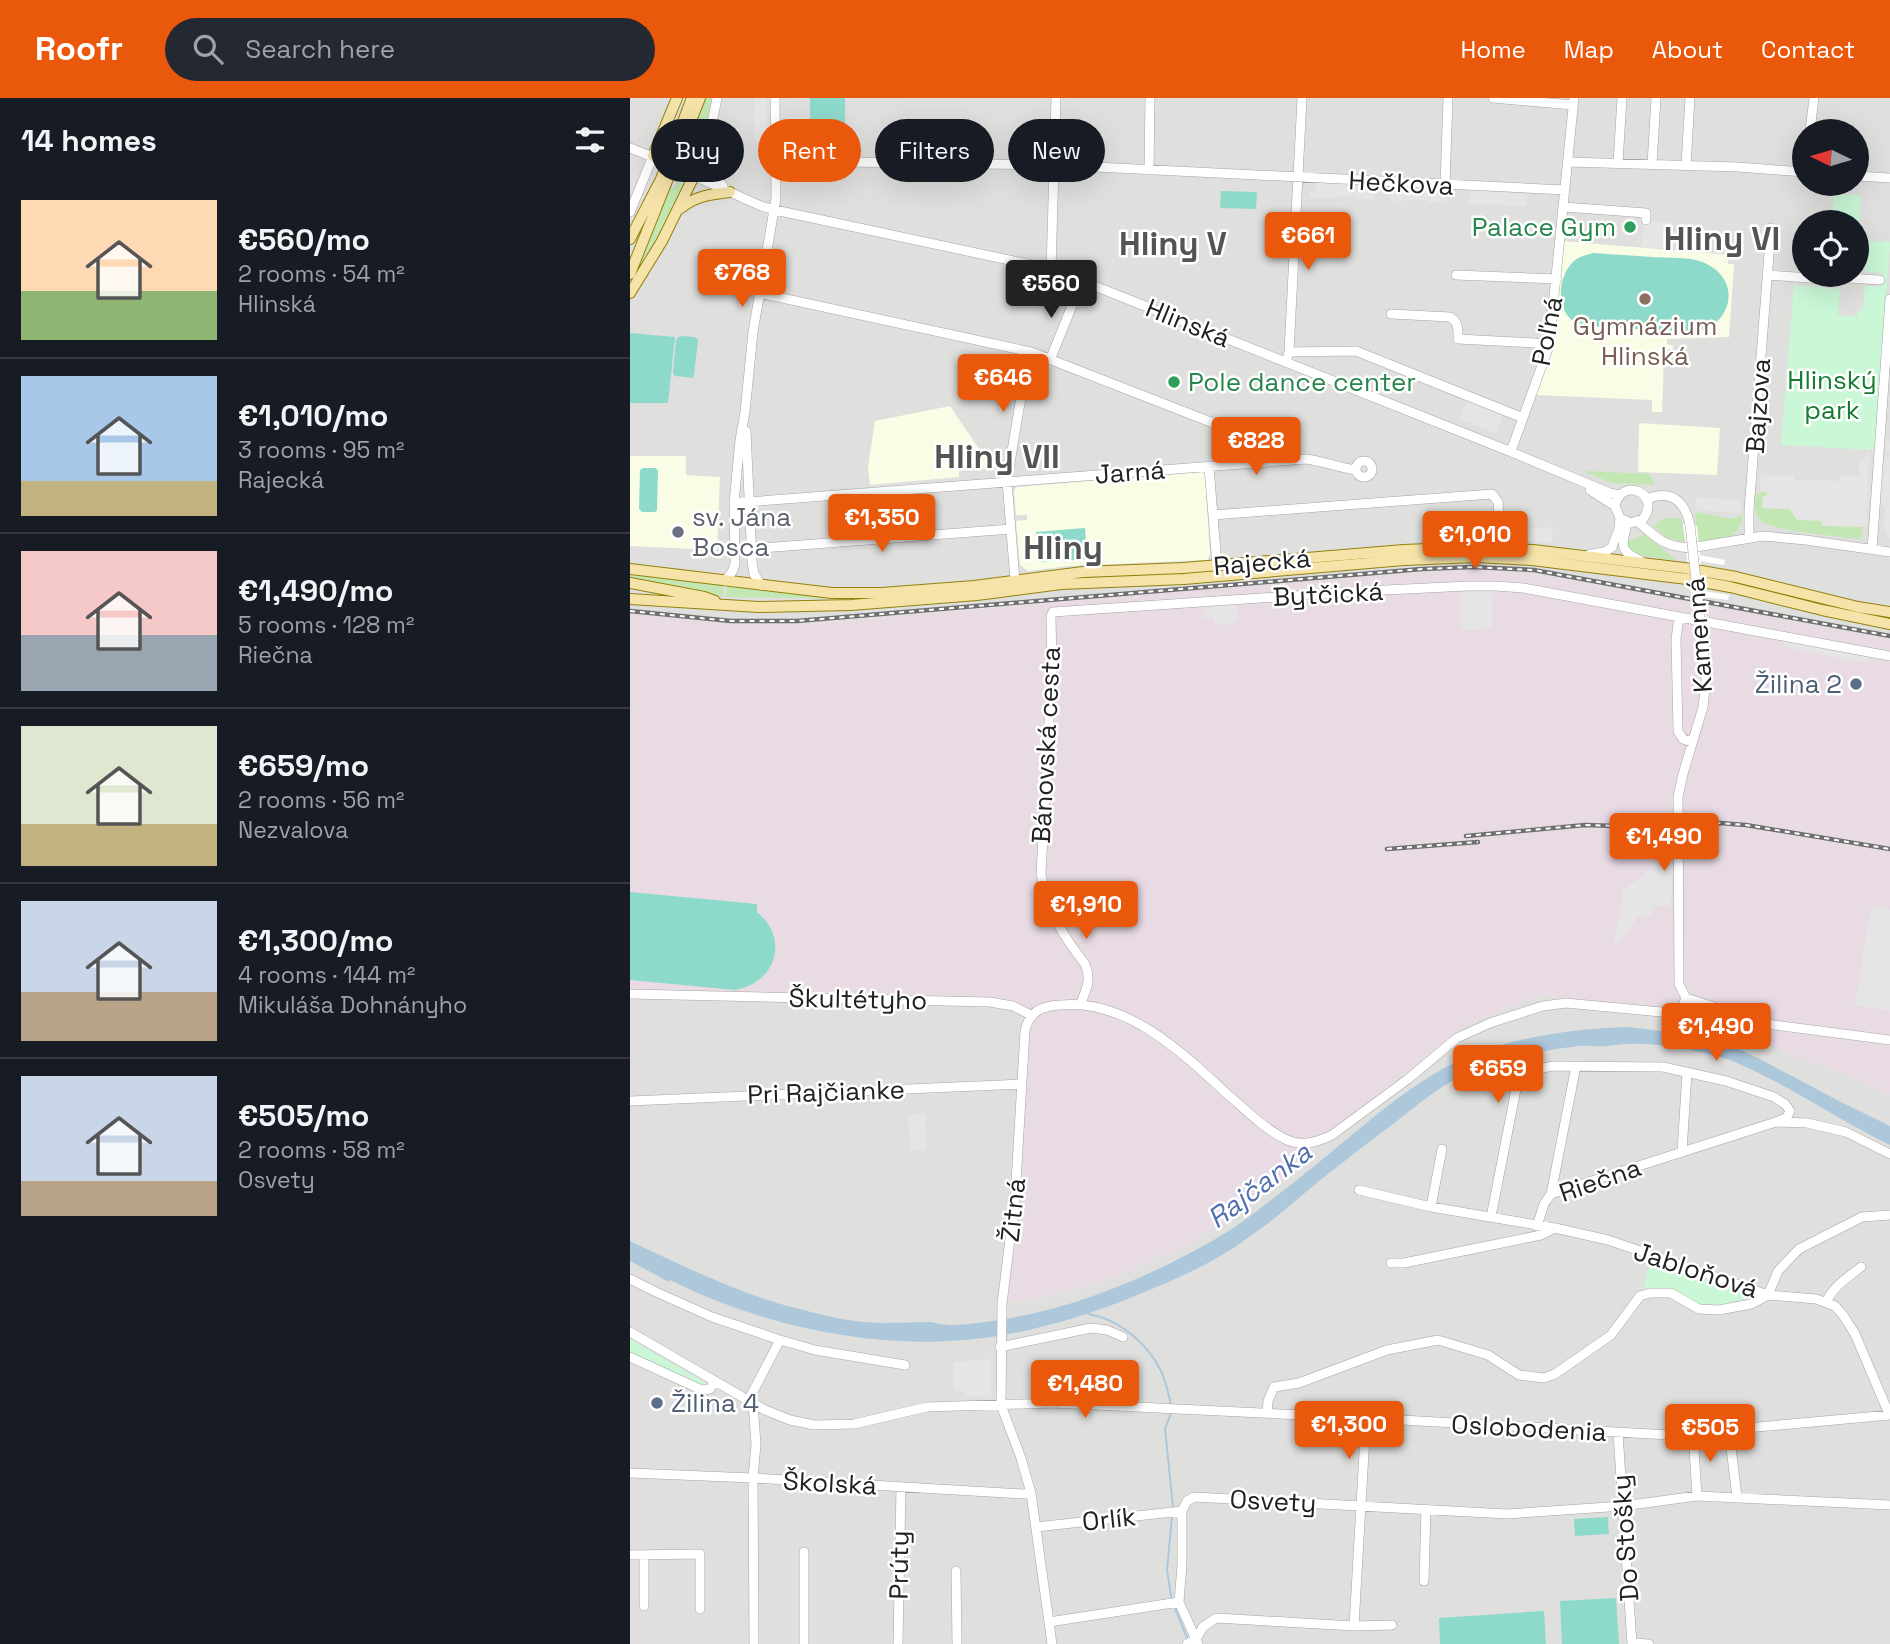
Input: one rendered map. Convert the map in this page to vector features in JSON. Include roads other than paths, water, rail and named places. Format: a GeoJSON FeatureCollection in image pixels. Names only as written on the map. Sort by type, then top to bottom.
{"type":"FeatureCollection","features":[{"type":"Feature","properties":{"kind":"main road"},"geometry":{"type":"LineString","coordinates":[[670,119],[677,98]]}},
{"type":"Feature","properties":{"kind":"main road"},"geometry":{"type":"LineString","coordinates":[[630,239],[660,179],[692,98]]}},
{"type":"Feature","properties":{"kind":"main road"},"geometry":{"type":"LineString","coordinates":[[630,274],[700,98]]}},
{"type":"Feature","properties":{"kind":"main road"},"geometry":{"type":"LineString","coordinates":[[630,293],[679,209],[691,182]]}},
{"type":"Feature","properties":{"kind":"main road"},"geometry":{"type":"LineString","coordinates":[[679,209],[687,202],[700,197],[730,192]]}},
{"type":"Feature","properties":{"kind":"main road","name":"Rajecká"},"geometry":{"type":"LineString","coordinates":[[630,569],[832,593],[882,593],[952,588],[1073,573],[1440,548],[1501,548],[1646,563],[1736,577],[1847,605],[1890,612]]}},
{"type":"Feature","properties":{"kind":"main road","name":"Rajecká"},"geometry":{"type":"LineString","coordinates":[[724,605],[851,605],[977,595],[1061,584],[1184,579],[1404,560],[1477,557],[1532,560],[1687,579],[1890,624]]}},
{"type":"Feature","properties":{"kind":"main road"},"geometry":{"type":"LineString","coordinates":[[630,583],[704,597],[724,605]]}},
{"type":"Feature","properties":{"kind":"main road"},"geometry":{"type":"LineString","coordinates":[[630,599],[724,605]]}},
{"type":"Feature","properties":{"kind":"street"},"geometry":{"type":"LineString","coordinates":[[717,98],[708,159],[711,172],[730,192]]}},
{"type":"Feature","properties":{"kind":"street"},"geometry":{"type":"LineString","coordinates":[[775,98],[775,119]]}},
{"type":"Feature","properties":{"kind":"street"},"geometry":{"type":"LineString","coordinates":[[1056,98],[1056,119]]}},
{"type":"Feature","properties":{"kind":"street"},"geometry":{"type":"LineString","coordinates":[[1149,170],[1150,98]]}},
{"type":"Feature","properties":{"kind":"street"},"geometry":{"type":"LineString","coordinates":[[1286,362],[1289,352],[1302,98]]}},
{"type":"Feature","properties":{"kind":"street"},"geometry":{"type":"LineString","coordinates":[[1445,185],[1448,98]]}},
{"type":"Feature","properties":{"kind":"street"},"geometry":{"type":"LineString","coordinates":[[1493,98],[1573,101]]}},
{"type":"Feature","properties":{"kind":"street"},"geometry":{"type":"LineString","coordinates":[[1618,163],[1622,98]]}},
{"type":"Feature","properties":{"kind":"street"},"geometry":{"type":"LineString","coordinates":[[1652,164],[1656,98]]}},
{"type":"Feature","properties":{"kind":"street"},"geometry":{"type":"LineString","coordinates":[[1686,165],[1690,98]]}},
{"type":"Feature","properties":{"kind":"street"},"geometry":{"type":"LineString","coordinates":[[1811,119],[1814,98]]}},
{"type":"Feature","properties":{"kind":"street","name":"Poľná"},"geometry":{"type":"LineString","coordinates":[[1511,451],[1549,346],[1573,101]]}},
{"type":"Feature","properties":{"kind":"street","name":"Hlinská"},"geometry":{"type":"LineString","coordinates":[[630,148],[651,156]]}},
{"type":"Feature","properties":{"kind":"street","name":"Hečkova"},"geometry":{"type":"LineString","coordinates":[[861,162],[1008,164]]}},
{"type":"Feature","properties":{"kind":"street"},"geometry":{"type":"LineString","coordinates":[[1568,162],[1792,170]]}},
{"type":"Feature","properties":{"kind":"street"},"geometry":{"type":"LineString","coordinates":[[630,212],[651,168]]}},
{"type":"Feature","properties":{"kind":"street","name":"Hečkova"},"geometry":{"type":"LineString","coordinates":[[1105,168],[1565,191]]}},
{"type":"Feature","properties":{"kind":"street"},"geometry":{"type":"LineString","coordinates":[[1869,177],[1890,178]]}},
{"type":"Feature","properties":{"kind":"street","name":"Hlinská"},"geometry":{"type":"LineString","coordinates":[[708,182],[775,210],[1051,270],[1619,495]]}},
{"type":"Feature","properties":{"kind":"street"},"geometry":{"type":"LineString","coordinates":[[725,581],[735,564],[734,503],[740,440],[753,332],[775,210],[776,182]]}},
{"type":"Feature","properties":{"kind":"street"},"geometry":{"type":"LineString","coordinates":[[1051,270],[1054,182]]}},
{"type":"Feature","properties":{"kind":"street"},"geometry":{"type":"LineString","coordinates":[[1564,206],[1646,212],[1646,220]]}},
{"type":"Feature","properties":{"kind":"street","name":"Bajzova"},"geometry":{"type":"LineString","coordinates":[[1749,538],[1771,228]]}},
{"type":"Feature","properties":{"kind":"street"},"geometry":{"type":"LineString","coordinates":[[1456,275],[1557,279]]}},
{"type":"Feature","properties":{"kind":"street"},"geometry":{"type":"LineString","coordinates":[[1768,275],[1792,277]]}},
{"type":"Feature","properties":{"kind":"street"},"geometry":{"type":"LineString","coordinates":[[1869,279],[1880,280]]}},
{"type":"Feature","properties":{"kind":"street"},"geometry":{"type":"LineString","coordinates":[[1050,359],[1082,281]]}},
{"type":"Feature","properties":{"kind":"street"},"geometry":{"type":"LineString","coordinates":[[759,293],[1031,352],[1268,444],[1300,459]]}},
{"type":"Feature","properties":{"kind":"street"},"geometry":{"type":"LineString","coordinates":[[1872,550],[1890,299]]}},
{"type":"Feature","properties":{"kind":"street"},"geometry":{"type":"LineString","coordinates":[[1391,314],[1450,317],[1458,326],[1458,339],[1549,346]]}},
{"type":"Feature","properties":{"kind":"street"},"geometry":{"type":"LineString","coordinates":[[1289,352],[1356,351],[1523,418]]}},
{"type":"Feature","properties":{"kind":"street"},"geometry":{"type":"LineString","coordinates":[[1015,580],[1007,481],[1031,352]]}},
{"type":"Feature","properties":{"kind":"street"},"geometry":{"type":"LineString","coordinates":[[745,412],[751,549],[754,574],[761,585]]}},
{"type":"Feature","properties":{"kind":"street"},"geometry":{"type":"LineString","coordinates":[[1261,462],[1268,444]]}},
{"type":"Feature","properties":{"kind":"street","name":"Jarná"},"geometry":{"type":"LineString","coordinates":[[734,503],[1300,459],[1323,461],[1356,470]]}},
{"type":"Feature","properties":{"kind":"street"},"geometry":{"type":"LineString","coordinates":[[1209,467],[1217,565]]}},
{"type":"Feature","properties":{"kind":"street","name":"Hlinská"},"geometry":{"type":"LineString","coordinates":[[1566,474],[1615,506]]}},
{"type":"Feature","properties":{"kind":"street"},"geometry":{"type":"LineString","coordinates":[[1580,556],[1605,552],[1612,547],[1618,536],[1620,518],[1615,506],[1619,495],[1634,490],[1647,499],[1648,510],[1626,529],[1623,549],[1627,554],[1646,563]]}},
{"type":"Feature","properties":{"kind":"street"},"geometry":{"type":"LineString","coordinates":[[1213,514],[1486,493],[1492,494],[1497,502],[1501,548]]}},
{"type":"Feature","properties":{"kind":"street","name":"Kamenná"},"geometry":{"type":"LineString","coordinates":[[1647,499],[1657,495],[1673,497],[1683,506],[1690,525],[1706,680],[1702,715],[1678,797],[1679,984],[1686,998]]}},
{"type":"Feature","properties":{"kind":"street"},"geometry":{"type":"LineString","coordinates":[[1620,518],[1651,525],[1680,547],[1779,537],[1890,552]]}},
{"type":"Feature","properties":{"kind":"street"},"geometry":{"type":"LineString","coordinates":[[735,550],[1011,529]]}},
{"type":"Feature","properties":{"kind":"street","name":"Bytčická"},"geometry":{"type":"LineString","coordinates":[[1053,611],[1365,591],[1496,586],[1890,656]]}},
{"type":"Feature","properties":{"kind":"street","name":"Bánovská cesta"},"geometry":{"type":"LineString","coordinates":[[1053,611],[1041,874],[1052,915],[1088,970],[1089,983],[1080,1005]]}},
{"type":"Feature","properties":{"kind":"street","name":"Kamenná"},"geometry":{"type":"LineString","coordinates":[[1679,617],[1676,639],[1678,731],[1692,743]]}},
{"type":"Feature","properties":{"kind":"street","name":"Škultétyho"},"geometry":{"type":"LineString","coordinates":[[630,994],[990,1002],[1013,1006],[1031,1015]]}},
{"type":"Feature","properties":{"kind":"street"},"geometry":{"type":"LineString","coordinates":[[1031,1015],[1046,1006],[1065,1004],[1123,1016],[1152,1032],[1190,1060],[1265,1126],[1285,1139],[1302,1143],[1314,1142],[1332,1135],[1408,1079],[1457,1038],[1490,1023],[1543,1006],[1566,1003],[1672,1013],[1682,1008],[1686,998],[1768,1024],[1890,1040]]}},
{"type":"Feature","properties":{"kind":"street","name":"Žitná"},"geometry":{"type":"LineString","coordinates":[[1031,1015],[1025,1031],[1015,1199],[1001,1311],[1001,1405],[1031,1493],[1052,1644]]}},
{"type":"Feature","properties":{"kind":"street"},"geometry":{"type":"LineString","coordinates":[[1491,1217],[1519,1074],[1552,1066],[1663,1067],[1727,1081],[1774,1097],[1790,1111],[1787,1117],[1776,1122]]}},
{"type":"Feature","properties":{"kind":"street"},"geometry":{"type":"LineString","coordinates":[[1551,1195],[1576,1066]]}},
{"type":"Feature","properties":{"kind":"street"},"geometry":{"type":"LineString","coordinates":[[1682,1152],[1687,1072]]}},
{"type":"Feature","properties":{"kind":"street","name":"Pri Rajčianke"},"geometry":{"type":"LineString","coordinates":[[630,1101],[1022,1084]]}},
{"type":"Feature","properties":{"kind":"street","name":"Riečna"},"geometry":{"type":"LineString","coordinates":[[1536,1226],[1544,1204],[1551,1195],[1776,1122],[1807,1123],[1846,1132],[1890,1154]]}},
{"type":"Feature","properties":{"kind":"street"},"geometry":{"type":"LineString","coordinates":[[1431,1207],[1442,1149]]}},
{"type":"Feature","properties":{"kind":"street","name":"Jabloňová"},"geometry":{"type":"LineString","coordinates":[[1359,1190],[1431,1207],[1608,1240],[1768,1295],[1778,1271],[1799,1249],[1862,1217],[1890,1215]]}},
{"type":"Feature","properties":{"kind":"street"},"geometry":{"type":"LineString","coordinates":[[1391,1263],[1404,1263],[1541,1235],[1555,1228]]}},
{"type":"Feature","properties":{"kind":"street"},"geometry":{"type":"LineString","coordinates":[[1826,1302],[1830,1293],[1861,1267]]}},
{"type":"Feature","properties":{"kind":"street"},"geometry":{"type":"LineString","coordinates":[[630,1279],[712,1317],[780,1340],[815,1350],[905,1365]]}},
{"type":"Feature","properties":{"kind":"street"},"geometry":{"type":"LineString","coordinates":[[1267,1414],[1268,1401],[1274,1387],[1299,1383],[1387,1350],[1438,1340],[1488,1355],[1519,1375],[1544,1378],[1555,1374],[1611,1335],[1640,1296],[1671,1293],[1699,1309],[1719,1310],[1751,1304],[1768,1295],[1816,1299],[1835,1306],[1855,1334],[1889,1415]]}},
{"type":"Feature","properties":{"kind":"street"},"geometry":{"type":"LineString","coordinates":[[1000,1344],[1091,1328],[1107,1330],[1124,1337]]}},
{"type":"Feature","properties":{"kind":"street","name":"Oslobodenia"},"geometry":{"type":"LineString","coordinates":[[630,1332],[750,1403],[790,1420],[827,1426],[867,1421],[927,1407],[1053,1403],[1618,1433],[1693,1434],[1889,1415]]}},
{"type":"Feature","properties":{"kind":"street"},"geometry":{"type":"LineString","coordinates":[[754,1644],[753,1478],[756,1444],[750,1403],[780,1340]]}},
{"type":"Feature","properties":{"kind":"street"},"geometry":{"type":"LineString","coordinates":[[630,1357],[702,1390],[710,1389],[715,1382]]}},
{"type":"Feature","properties":{"kind":"street"},"geometry":{"type":"LineString","coordinates":[[1354,1626],[1366,1418]]}},
{"type":"Feature","properties":{"kind":"street"},"geometry":{"type":"LineString","coordinates":[[1729,1431],[1737,1497]]}},
{"type":"Feature","properties":{"kind":"street","name":"Do Stošky"},"geometry":{"type":"LineString","coordinates":[[1618,1433],[1632,1644]]}},
{"type":"Feature","properties":{"kind":"street"},"geometry":{"type":"LineString","coordinates":[[1693,1434],[1697,1496]]}},
{"type":"Feature","properties":{"kind":"street","name":"Školská"},"geometry":{"type":"LineString","coordinates":[[630,1473],[1031,1493]]}},
{"type":"Feature","properties":{"kind":"street","name":"Prúty"},"geometry":{"type":"LineString","coordinates":[[898,1644],[901,1487]]}},
{"type":"Feature","properties":{"kind":"street","name":"Osvety"},"geometry":{"type":"LineString","coordinates":[[1176,1512],[1194,1497],[1517,1514],[1623,1506],[1697,1496],[1890,1505]]}},
{"type":"Feature","properties":{"kind":"street"},"geometry":{"type":"LineString","coordinates":[[1424,1581],[1426,1509]]}},
{"type":"Feature","properties":{"kind":"street"},"geometry":{"type":"LineString","coordinates":[[1176,1512],[1182,1565],[1175,1603],[1193,1642]]}},
{"type":"Feature","properties":{"kind":"street","name":"Orlík"},"geometry":{"type":"LineString","coordinates":[[1037,1527],[1176,1512]]}},
{"type":"Feature","properties":{"kind":"street"},"geometry":{"type":"LineString","coordinates":[[804,1552],[804,1644]]}},
{"type":"Feature","properties":{"kind":"street"},"geometry":{"type":"LineString","coordinates":[[630,1555],[700,1554],[700,1609]]}},
{"type":"Feature","properties":{"kind":"street"},"geometry":{"type":"LineString","coordinates":[[644,1555],[644,1606]]}},
{"type":"Feature","properties":{"kind":"street"},"geometry":{"type":"LineString","coordinates":[[956,1571],[957,1644]]}},
{"type":"Feature","properties":{"kind":"street"},"geometry":{"type":"LineString","coordinates":[[1049,1622],[1175,1603]]}},
{"type":"Feature","properties":{"kind":"street"},"geometry":{"type":"LineString","coordinates":[[1193,1642],[1203,1627],[1216,1619],[1354,1626],[1392,1625]]}},
{"type":"Feature","properties":{"kind":"street"},"geometry":{"type":"LineString","coordinates":[[1632,1644],[1649,1644]]}},
{"type":"Feature","properties":{"kind":"waterway"},"geometry":{"type":"LineString","coordinates":[[1088,1314],[1111,1321],[1140,1342],[1161,1371],[1171,1404]]}},
{"type":"Feature","properties":{"kind":"waterway"},"geometry":{"type":"LineString","coordinates":[[1171,1413],[1165,1429],[1173,1507]]}},
{"type":"Feature","properties":{"kind":"waterway"},"geometry":{"type":"LineString","coordinates":[[1172,1516],[1167,1570],[1172,1601]]}},
{"type":"Feature","properties":{"kind":"waterway"},"geometry":{"type":"LineString","coordinates":[[1174,1606],[1188,1640]]}},
{"type":"Feature","properties":{"kind":"railway"},"geometry":{"type":"LineString","coordinates":[[630,611],[731,621],[797,621],[1473,567],[1534,570],[1890,636]]}},
{"type":"Feature","properties":{"kind":"railway"},"geometry":{"type":"LineString","coordinates":[[1466,836],[1585,825],[1651,827],[1720,823],[1890,849]]}},
{"type":"Feature","properties":{"kind":"railway"},"geometry":{"type":"LineString","coordinates":[[1387,849],[1478,842]]}},
{"type":"Feature","properties":{"kind":"place","name":"Palace Gym"},"geometry":{"type":"Point","coordinates":[1630,227]}},
{"type":"Feature","properties":{"kind":"place","name":"Gymnázium Hlinská"},"geometry":{"type":"Point","coordinates":[1645,299]}},
{"type":"Feature","properties":{"kind":"place","name":"Pole dance center"},"geometry":{"type":"Point","coordinates":[1174,382]}},
{"type":"Feature","properties":{"kind":"place","name":"sv. Jána Bosca"},"geometry":{"type":"Point","coordinates":[678,532]}},
{"type":"Feature","properties":{"kind":"place","name":"Žilina 2"},"geometry":{"type":"Point","coordinates":[1856,684]}},
{"type":"Feature","properties":{"kind":"place","name":"Žilina 4"},"geometry":{"type":"Point","coordinates":[657,1403]}},
{"type":"Feature","properties":{"kind":"district","name":"Hliny VI"},"geometry":{"type":"Point","coordinates":[1722,238]}},
{"type":"Feature","properties":{"kind":"district","name":"Hliny V"},"geometry":{"type":"Point","coordinates":[1173,243]}},
{"type":"Feature","properties":{"kind":"district","name":"Hliny VII"},"geometry":{"type":"Point","coordinates":[997,456]}},
{"type":"Feature","properties":{"kind":"district","name":"Hliny"},"geometry":{"type":"Point","coordinates":[1063,547]}},
{"type":"Feature","properties":{"kind":"park label","name":"Hlinský park"},"geometry":{"type":"Point","coordinates":[1832,395]}},
{"type":"Feature","properties":{"kind":"water label","name":"Rajčanka"},"geometry":{"type":"Point","coordinates":[1259,1185]}}]}
